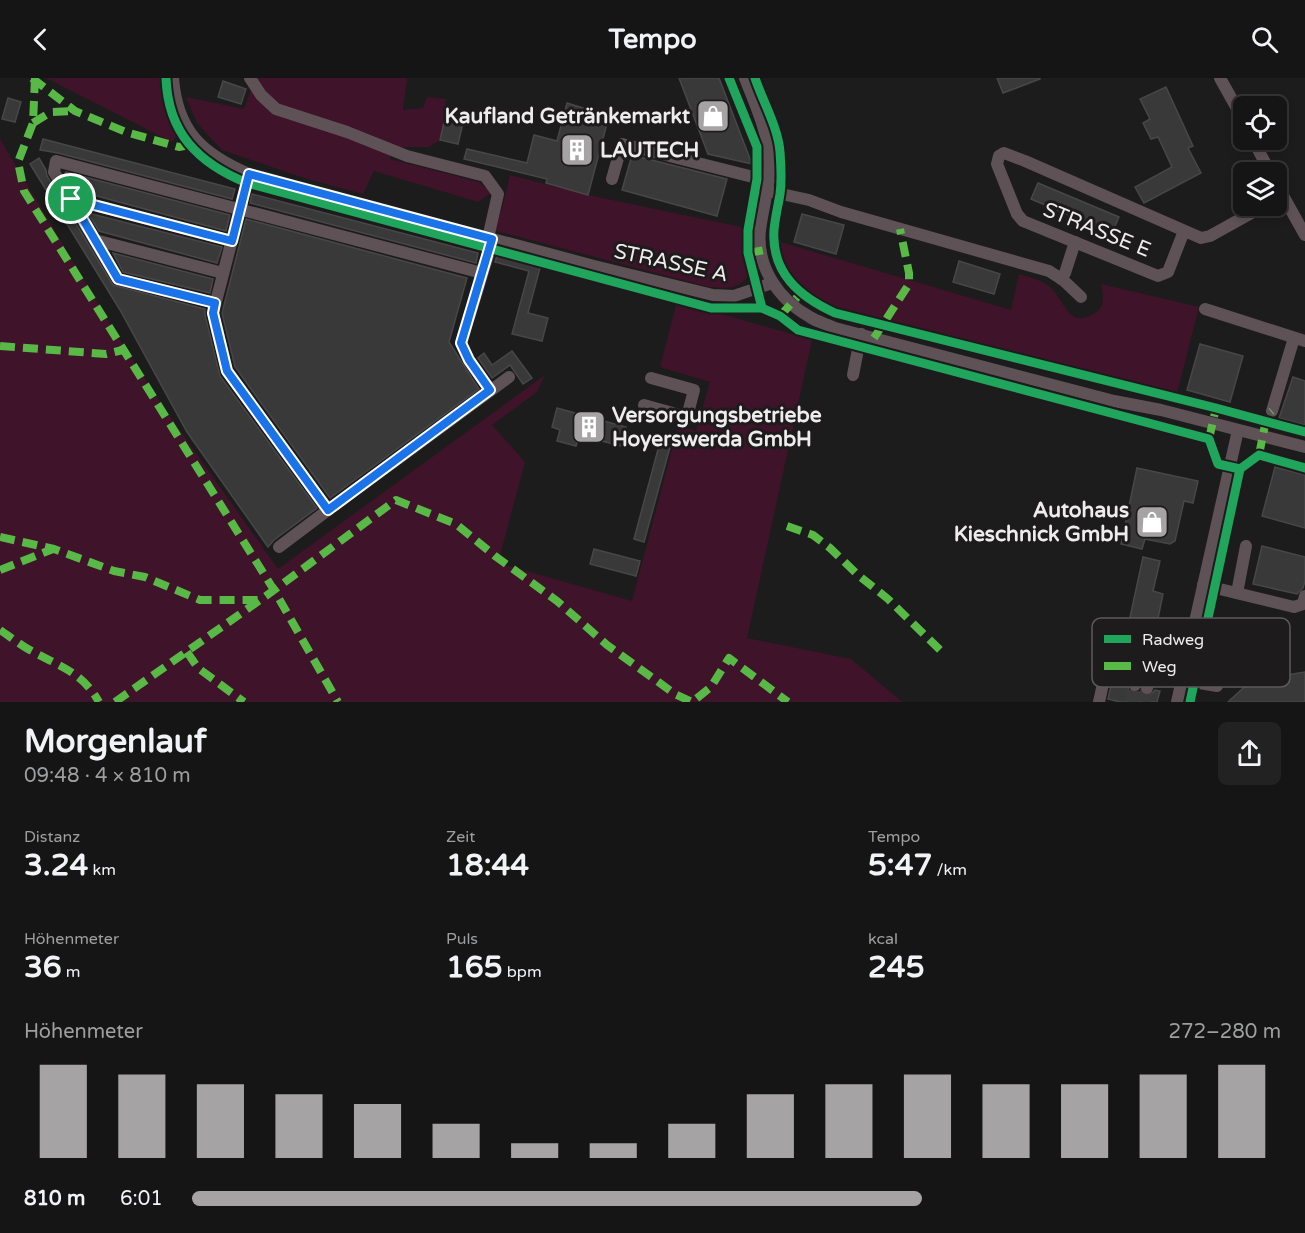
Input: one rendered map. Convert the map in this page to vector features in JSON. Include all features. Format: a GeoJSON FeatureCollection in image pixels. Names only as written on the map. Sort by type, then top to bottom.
{"type":"FeatureCollection","features":[{"type":"Feature","properties":{"kind":"street","name":"STRASSE A"},"geometry":{"type":"LineString","coordinates":[[173,78],[177,109],[184,124],[209,152],[249,174],[594,266],[713,294],[734,296],[772,283]]}},
{"type":"Feature","properties":{"kind":"street"},"geometry":{"type":"LineString","coordinates":[[250,78],[261,94],[276,109],[347,132],[407,156],[485,176],[498,195],[482,273],[461,343],[469,360],[490,390]]}},
{"type":"Feature","properties":{"kind":"street"},"geometry":{"type":"LineString","coordinates":[[745,78],[765,133],[769,158],[768,186],[760,233],[763,260],[772,283],[790,303],[810,318],[835,328],[1114,401],[1161,410],[1305,447]]}},
{"type":"Feature","properties":{"kind":"street"},"geometry":{"type":"LineString","coordinates":[[1220,78],[1233,101]]}},
{"type":"Feature","properties":{"kind":"street"},"geometry":{"type":"LineString","coordinates":[[612,179],[622,144],[768,186],[841,212],[1049,271],[1081,297]]}},
{"type":"Feature","properties":{"kind":"street","name":"STRASSE E"},"geometry":{"type":"LineString","coordinates":[[1184,231],[1168,272],[1158,276],[1023,221],[1017,214],[997,165],[999,156],[1004,153],[1025,161],[1201,238],[1210,236],[1246,216]]}},
{"type":"Feature","properties":{"kind":"street"},"geometry":{"type":"LineString","coordinates":[[215,303],[118,279],[54,172],[56,161],[482,273]]}},
{"type":"Feature","properties":{"kind":"street"},"geometry":{"type":"LineString","coordinates":[[249,174],[213,313],[227,371],[328,510]]}},
{"type":"Feature","properties":{"kind":"street"},"geometry":{"type":"LineString","coordinates":[[71,199],[232,241]]}},
{"type":"Feature","properties":{"kind":"street"},"geometry":{"type":"LineString","coordinates":[[1287,207],[1305,235]]}},
{"type":"Feature","properties":{"kind":"street"},"geometry":{"type":"LineString","coordinates":[[95,240],[223,273]]}},
{"type":"Feature","properties":{"kind":"street"},"geometry":{"type":"LineString","coordinates":[[1061,279],[1075,242]]}},
{"type":"Feature","properties":{"kind":"street"},"geometry":{"type":"LineString","coordinates":[[1205,309],[1299,339],[1272,411]]}},
{"type":"Feature","properties":{"kind":"street"},"geometry":{"type":"LineString","coordinates":[[853,375],[861,334]]}},
{"type":"Feature","properties":{"kind":"street"},"geometry":{"type":"LineString","coordinates":[[279,547],[509,377]]}},
{"type":"Feature","properties":{"kind":"street"},"geometry":{"type":"LineString","coordinates":[[644,405],[687,417],[694,390],[651,378]]}},
{"type":"Feature","properties":{"kind":"street"},"geometry":{"type":"LineString","coordinates":[[1196,618],[1238,430]]}},
{"type":"Feature","properties":{"kind":"street"},"geometry":{"type":"LineString","coordinates":[[1237,593],[1246,546]]}},
{"type":"Feature","properties":{"kind":"street"},"geometry":{"type":"LineString","coordinates":[[1203,585],[1294,607],[1303,604],[1305,596]]}},
{"type":"Feature","properties":{"kind":"street"},"geometry":{"type":"LineString","coordinates":[[1099,702],[1102,687]]}},
{"type":"Feature","properties":{"kind":"street"},"geometry":{"type":"LineString","coordinates":[[1177,702],[1180,687]]}},
{"type":"Feature","properties":{"kind":"shaded area"},"geometry":{"type":"Polygon","coordinates":[[[46,78],[165,78],[167,104],[178,134],[172,142],[46,78]]]}},
{"type":"Feature","properties":{"kind":"shaded area"},"geometry":{"type":"Polygon","coordinates":[[[249,78],[407,78],[403,110],[423,108],[427,97],[446,99],[445,118],[440,140],[429,147],[390,147],[390,159],[479,182],[491,193],[478,202],[374,171],[363,194],[304,178],[222,150],[197,123],[186,97],[244,109],[252,86],[249,78]]]}},
{"type":"Feature","properties":{"kind":"shaded area"},"geometry":{"type":"Polygon","coordinates":[[[0,139],[118,337],[162,405],[278,569],[545,375],[537,392],[492,425],[525,462],[498,563],[632,601],[678,426],[696,431],[710,382],[660,367],[677,301],[812,340],[747,638],[851,659],[902,702],[0,702],[0,139]]]}},
{"type":"Feature","properties":{"kind":"shaded area"},"geometry":{"type":"Polygon","coordinates":[[[510,175],[588,195],[746,228],[746,260],[750,274],[741,283],[732,287],[709,287],[493,230],[502,209],[510,175]]]}},
{"type":"Feature","properties":{"kind":"shaded area"},"geometry":{"type":"Polygon","coordinates":[[[777,241],[1011,310],[1019,274],[1050,287],[1068,311],[1079,318],[1086,318],[1101,307],[1103,300],[1101,284],[1199,307],[1177,393],[1049,365],[833,310],[812,298],[795,284],[784,266],[777,241]]]}},
{"type":"Feature","properties":{"kind":"building","name":"Kaufland Getränkemarkt"},"geometry":{"type":"Polygon","coordinates":[[[679,78],[719,78],[752,164],[708,154],[679,78]]]}},
{"type":"Feature","properties":{"kind":"building"},"geometry":{"type":"Polygon","coordinates":[[[997,78],[1040,78],[1040,79],[1003,93],[997,78]]]}},
{"type":"Feature","properties":{"kind":"building"},"geometry":{"type":"Polygon","coordinates":[[[223,81],[246,89],[241,104],[218,97],[223,81]]]}},
{"type":"Feature","properties":{"kind":"building"},"geometry":{"type":"Polygon","coordinates":[[[1166,87],[1193,146],[1188,148],[1201,173],[1144,203],[1135,187],[1172,167],[1158,137],[1151,139],[1143,123],[1150,119],[1140,99],[1166,87]]]}},
{"type":"Feature","properties":{"kind":"building"},"geometry":{"type":"Polygon","coordinates":[[[8,98],[21,102],[15,122],[2,119],[8,98]]]}},
{"type":"Feature","properties":{"kind":"building","name":"LAUTECH"},"geometry":{"type":"Polygon","coordinates":[[[567,103],[609,116],[588,195],[546,183],[547,179],[464,159],[467,149],[527,163],[534,135],[557,141],[567,103]]]}},
{"type":"Feature","properties":{"kind":"building"},"geometry":{"type":"Polygon","coordinates":[[[445,118],[463,123],[458,144],[440,140],[445,118]]]}},
{"type":"Feature","properties":{"kind":"building"},"geometry":{"type":"Polygon","coordinates":[[[43,139],[235,189],[232,199],[40,150],[43,139]]]}},
{"type":"Feature","properties":{"kind":"building"},"geometry":{"type":"Polygon","coordinates":[[[632,155],[727,179],[717,216],[622,190],[632,155]]]}},
{"type":"Feature","properties":{"kind":"building"},"geometry":{"type":"Polygon","coordinates":[[[39,158],[47,176],[113,285],[205,309],[220,376],[317,508],[268,547],[187,432],[120,310],[30,164],[39,158]]]}},
{"type":"Feature","properties":{"kind":"building"},"geometry":{"type":"Polygon","coordinates":[[[66,172],[230,215],[226,231],[75,190],[66,172]]]}},
{"type":"Feature","properties":{"kind":"building"},"geometry":{"type":"Polygon","coordinates":[[[1038,183],[1119,217],[1112,233],[1031,199],[1038,183]]]}},
{"type":"Feature","properties":{"kind":"building"},"geometry":{"type":"Polygon","coordinates":[[[252,194],[478,253],[476,263],[250,203],[252,194]]]}},
{"type":"Feature","properties":{"kind":"building"},"geometry":{"type":"Polygon","coordinates":[[[88,213],[222,247],[217,263],[99,231],[88,213]]]}},
{"type":"Feature","properties":{"kind":"building"},"geometry":{"type":"Polygon","coordinates":[[[802,214],[844,225],[836,254],[794,242],[802,214]]]}},
{"type":"Feature","properties":{"kind":"building"},"geometry":{"type":"Polygon","coordinates":[[[246,219],[467,278],[449,342],[479,389],[330,498],[235,367],[222,313],[246,219]]]}},
{"type":"Feature","properties":{"kind":"building"},"geometry":{"type":"Polygon","coordinates":[[[498,252],[541,264],[528,313],[548,318],[542,341],[512,334],[529,271],[495,262],[498,252]]]}},
{"type":"Feature","properties":{"kind":"building"},"geometry":{"type":"Polygon","coordinates":[[[113,253],[213,279],[210,293],[123,272],[113,253]]]}},
{"type":"Feature","properties":{"kind":"building"},"geometry":{"type":"Polygon","coordinates":[[[959,261],[1000,274],[994,294],[953,282],[959,261]]]}},
{"type":"Feature","properties":{"kind":"building"},"geometry":{"type":"Polygon","coordinates":[[[1200,344],[1243,356],[1230,402],[1187,390],[1200,344]]]}},
{"type":"Feature","properties":{"kind":"building"},"geometry":{"type":"Polygon","coordinates":[[[512,351],[532,378],[523,384],[510,365],[492,378],[478,358],[484,353],[492,365],[512,351]]]}},
{"type":"Feature","properties":{"kind":"building"},"geometry":{"type":"Polygon","coordinates":[[[1293,377],[1305,381],[1305,425],[1279,418],[1293,377]]]}},
{"type":"Feature","properties":{"kind":"building","name":"Versorgungsbetriebe Hoyerswerda GmbH"},"geometry":{"type":"Polygon","coordinates":[[[557,408],[626,427],[621,446],[579,435],[576,446],[557,441],[560,430],[552,427],[557,408]]]}},
{"type":"Feature","properties":{"kind":"building"},"geometry":{"type":"Polygon","coordinates":[[[661,438],[672,440],[644,542],[634,539],[661,438]]]}},
{"type":"Feature","properties":{"kind":"building"},"geometry":{"type":"Polygon","coordinates":[[[1275,467],[1305,475],[1305,528],[1262,516],[1275,467]]]}},
{"type":"Feature","properties":{"kind":"building","name":"Autohaus Kieschnick GmbH"},"geometry":{"type":"Polygon","coordinates":[[[1137,468],[1198,481],[1193,503],[1184,501],[1175,541],[1170,544],[1145,539],[1142,549],[1121,544],[1137,468]]]}},
{"type":"Feature","properties":{"kind":"building"},"geometry":{"type":"Polygon","coordinates":[[[1262,546],[1305,557],[1305,581],[1303,588],[1297,594],[1253,584],[1262,546]]]}},
{"type":"Feature","properties":{"kind":"building"},"geometry":{"type":"Polygon","coordinates":[[[594,549],[640,561],[636,576],[590,564],[594,549]]]}},
{"type":"Feature","properties":{"kind":"building"},"geometry":{"type":"Polygon","coordinates":[[[1143,557],[1160,561],[1153,591],[1163,594],[1158,618],[1130,618],[1143,557]]]}},
{"type":"Feature","properties":{"kind":"building"},"geometry":{"type":"Polygon","coordinates":[[[1305,672],[1305,702],[1228,702],[1244,687],[1290,687],[1290,674],[1305,672]]]}},
{"type":"Feature","properties":{"kind":"building"},"geometry":{"type":"Polygon","coordinates":[[[1111,687],[1128,687],[1129,691],[1140,692],[1144,696],[1149,696],[1155,690],[1160,691],[1157,702],[1120,702],[1108,699],[1111,687]]]}},
{"type":"Feature","properties":{"kind":"tunnel"},"geometry":{"type":"LineString","coordinates":[[1131,702],[1135,687]]}},
{"type":"Feature","properties":{"kind":"tunnel"},"geometry":{"type":"LineString","coordinates":[[1144,702],[1147,688]]}},
{"type":"Feature","properties":{"kind":"marked path"},"geometry":{"type":"LineString","coordinates":[[32,78],[75,111],[126,132],[179,147],[194,144]]}},
{"type":"Feature","properties":{"kind":"marked path"},"geometry":{"type":"LineString","coordinates":[[35,78],[33,123],[18,162],[24,191],[274,590],[338,702]]}},
{"type":"Feature","properties":{"kind":"marked path"},"geometry":{"type":"LineString","coordinates":[[33,123],[51,112],[75,111]]}},
{"type":"Feature","properties":{"kind":"marked path"},"geometry":{"type":"LineString","coordinates":[[874,338],[909,284],[900,229]]}},
{"type":"Feature","properties":{"kind":"marked path"},"geometry":{"type":"LineString","coordinates":[[748,253],[776,248]]}},
{"type":"Feature","properties":{"kind":"marked path"},"geometry":{"type":"LineString","coordinates":[[780,316],[800,294]]}},
{"type":"Feature","properties":{"kind":"marked path"},"geometry":{"type":"LineString","coordinates":[[0,346],[106,354],[123,350]]}},
{"type":"Feature","properties":{"kind":"marked path"},"geometry":{"type":"LineString","coordinates":[[1209,439],[1216,408]]}},
{"type":"Feature","properties":{"kind":"marked path"},"geometry":{"type":"LineString","coordinates":[[1259,455],[1267,415],[1272,411]]}},
{"type":"Feature","properties":{"kind":"marked path"},"geometry":{"type":"LineString","coordinates":[[115,702],[270,593],[396,500],[456,524],[495,556],[557,601],[607,645],[675,694],[692,702],[711,687],[729,658],[788,702]]}},
{"type":"Feature","properties":{"kind":"marked path"},"geometry":{"type":"LineString","coordinates":[[787,526],[813,535],[830,548],[888,599],[940,650]]}},
{"type":"Feature","properties":{"kind":"marked path"},"geometry":{"type":"LineString","coordinates":[[0,537],[54,549],[114,571],[145,577],[200,600],[259,600]]}},
{"type":"Feature","properties":{"kind":"marked path"},"geometry":{"type":"LineString","coordinates":[[0,570],[53,549]]}},
{"type":"Feature","properties":{"kind":"marked path"},"geometry":{"type":"LineString","coordinates":[[0,630],[76,676],[85,683],[99,702]]}},
{"type":"Feature","properties":{"kind":"marked path"},"geometry":{"type":"LineString","coordinates":[[187,652],[198,668],[244,702]]}},
{"type":"Feature","properties":{"kind":"cycle path"},"geometry":{"type":"LineString","coordinates":[[166,78],[173,115],[189,144],[214,166],[247,183],[711,308],[762,308],[780,316],[798,330],[1209,439],[1218,464],[1240,469]]}},
{"type":"Feature","properties":{"kind":"cycle path"},"geometry":{"type":"LineString","coordinates":[[729,78],[757,147],[757,179],[748,230],[748,253],[762,308]]}},
{"type":"Feature","properties":{"kind":"cycle path"},"geometry":{"type":"LineString","coordinates":[[755,78],[779,143],[781,189],[774,230],[777,259],[790,282],[822,307],[835,313],[1305,432]]}},
{"type":"Feature","properties":{"kind":"cycle path"},"geometry":{"type":"LineString","coordinates":[[1208,618],[1240,469],[1259,455],[1305,468]]}},
{"type":"Feature","properties":{"kind":"cycle path"},"geometry":{"type":"LineString","coordinates":[[1190,702],[1193,687]]}},
{"type":"Feature","properties":{"kind":"place","name":"Kaufland Getränkemarkt"},"geometry":{"type":"Point","coordinates":[713,116]}},
{"type":"Feature","properties":{"kind":"place","name":"LAUTECH"},"geometry":{"type":"Point","coordinates":[577,150]}},
{"type":"Feature","properties":{"kind":"place","name":"Versorgungsbetriebe Hoyerswerda GmbH"},"geometry":{"type":"Point","coordinates":[589,427]}},
{"type":"Feature","properties":{"kind":"place","name":"Autohaus Kieschnick GmbH"},"geometry":{"type":"Point","coordinates":[1152,522]}},
{"type":"Feature","properties":{"kind":"route"},"geometry":{"type":"LineString","coordinates":[[249,174],[492,239],[461,343],[469,360],[490,390],[328,510],[227,371],[213,313],[215,303],[118,279],[71,199],[232,241],[249,174]]}}]}
